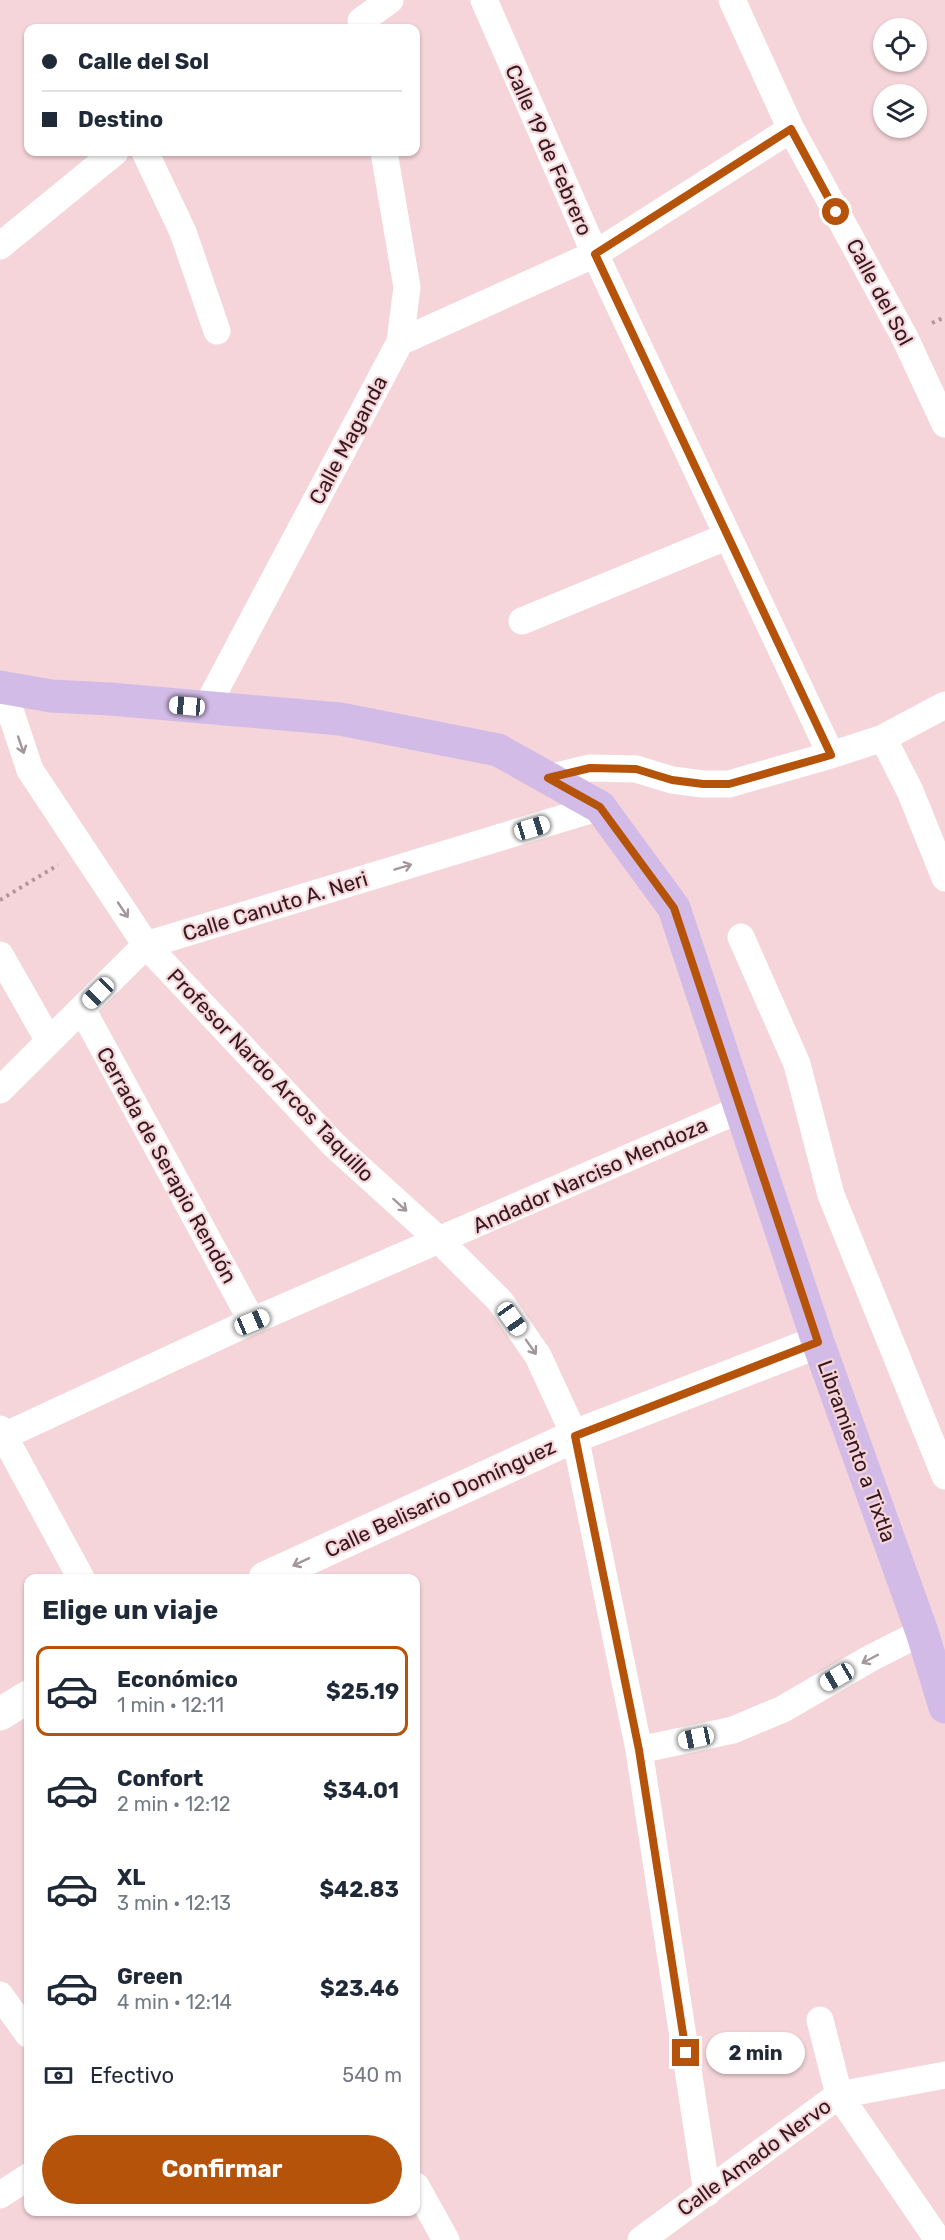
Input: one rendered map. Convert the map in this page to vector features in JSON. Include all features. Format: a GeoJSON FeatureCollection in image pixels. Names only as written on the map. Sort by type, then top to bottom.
{"type":"FeatureCollection","features":[{"type":"Feature","properties":{"kind":"main road","name":"Libramiento a Tixtla"},"geometry":{"type":"LineString","coordinates":[[1,688],[51,696],[340,719],[498,750],[600,807],[674,908],[818,1342],[922,1632],[945,1707]]}},
{"type":"Feature","properties":{"kind":"street"},"geometry":{"type":"LineString","coordinates":[[360,17],[390,0]]}},
{"type":"Feature","properties":{"kind":"street","name":"Calle 19 de Febrero"},"geometry":{"type":"LineString","coordinates":[[484,0],[595,254],[831,755]]}},
{"type":"Feature","properties":{"kind":"street","name":"Calle del Sol"},"geometry":{"type":"LineString","coordinates":[[732,0],[791,129],[904,336],[945,424]]}},
{"type":"Feature","properties":{"kind":"street"},"geometry":{"type":"LineString","coordinates":[[400,342],[595,254],[791,129]]}},
{"type":"Feature","properties":{"kind":"street"},"geometry":{"type":"LineString","coordinates":[[0,246],[110,156]]}},
{"type":"Feature","properties":{"kind":"street"},"geometry":{"type":"LineString","coordinates":[[147,156],[183,232],[218,331]]}},
{"type":"Feature","properties":{"kind":"street","name":"Calle Maganda"},"geometry":{"type":"LineString","coordinates":[[206,708],[400,342],[406,287],[385,156]]}},
{"type":"Feature","properties":{"kind":"street"},"geometry":{"type":"LineString","coordinates":[[522,621],[728,536]]}},
{"type":"Feature","properties":{"kind":"street","name":"Profesor Nardo Arcos Taquillo"},"geometry":{"type":"LineString","coordinates":[[1,688],[30,770],[146,945],[334,1145],[440,1241],[500,1301],[538,1356],[575,1436],[639,1750],[707,2193]]}},
{"type":"Feature","properties":{"kind":"street"},"geometry":{"type":"LineString","coordinates":[[548,778],[590,768],[636,769],[672,780],[703,784],[729,784],[883,738],[945,705]]}},
{"type":"Feature","properties":{"kind":"street"},"geometry":{"type":"LineString","coordinates":[[883,738],[910,790],[945,878]]}},
{"type":"Feature","properties":{"kind":"street","name":"Calle Canuto A. Neri"},"geometry":{"type":"LineString","coordinates":[[0,1090],[146,945],[600,807]]}},
{"type":"Feature","properties":{"kind":"street"},"geometry":{"type":"LineString","coordinates":[[741,937],[796,1064],[831,1196],[945,1476]]}},
{"type":"Feature","properties":{"kind":"street"},"geometry":{"type":"LineString","coordinates":[[0,955],[49,1041]]}},
{"type":"Feature","properties":{"kind":"street","name":"Cerrada de Serapio Rendón"},"geometry":{"type":"LineString","coordinates":[[82,1009],[252,1322]]}},
{"type":"Feature","properties":{"kind":"street","name":"Andador Narciso Mendoza"},"geometry":{"type":"LineString","coordinates":[[2,1432],[741,1109]]}},
{"type":"Feature","properties":{"kind":"street","name":"Calle Belisario Domínguez"},"geometry":{"type":"LineString","coordinates":[[274,1574],[575,1436],[818,1342]]}},
{"type":"Feature","properties":{"kind":"street"},"geometry":{"type":"LineString","coordinates":[[2,1432],[79,1574]]}},
{"type":"Feature","properties":{"kind":"street"},"geometry":{"type":"LineString","coordinates":[[639,1750],[733,1730],[783,1709],[868,1659],[922,1632]]}},
{"type":"Feature","properties":{"kind":"street"},"geometry":{"type":"LineString","coordinates":[[0,1714],[24,1699]]}},
{"type":"Feature","properties":{"kind":"street"},"geometry":{"type":"LineString","coordinates":[[0,1995],[24,2028]]}},
{"type":"Feature","properties":{"kind":"street"},"geometry":{"type":"LineString","coordinates":[[820,2020],[839,2095],[938,2240]]}},
{"type":"Feature","properties":{"kind":"street"},"geometry":{"type":"LineString","coordinates":[[839,2095],[945,2074]]}},
{"type":"Feature","properties":{"kind":"street","name":"Calle Amado Nervo"},"geometry":{"type":"LineString","coordinates":[[641,2240],[839,2095]]}},
{"type":"Feature","properties":{"kind":"street"},"geometry":{"type":"LineString","coordinates":[[0,2195],[24,2180]]}},
{"type":"Feature","properties":{"kind":"street"},"geometry":{"type":"LineString","coordinates":[[420,2193],[446,2240]]}},
{"type":"Feature","properties":{"kind":"path"},"geometry":{"type":"LineString","coordinates":[[0,900],[82,849]]}},
{"type":"Feature","properties":{"kind":"route"},"geometry":{"type":"LineString","coordinates":[[686,2053],[639,1750],[575,1436],[818,1342],[674,908],[600,807],[548,778],[590,768],[636,769],[672,780],[703,784],[729,784],[831,755],[595,254],[791,129],[836,212]]}}]}
